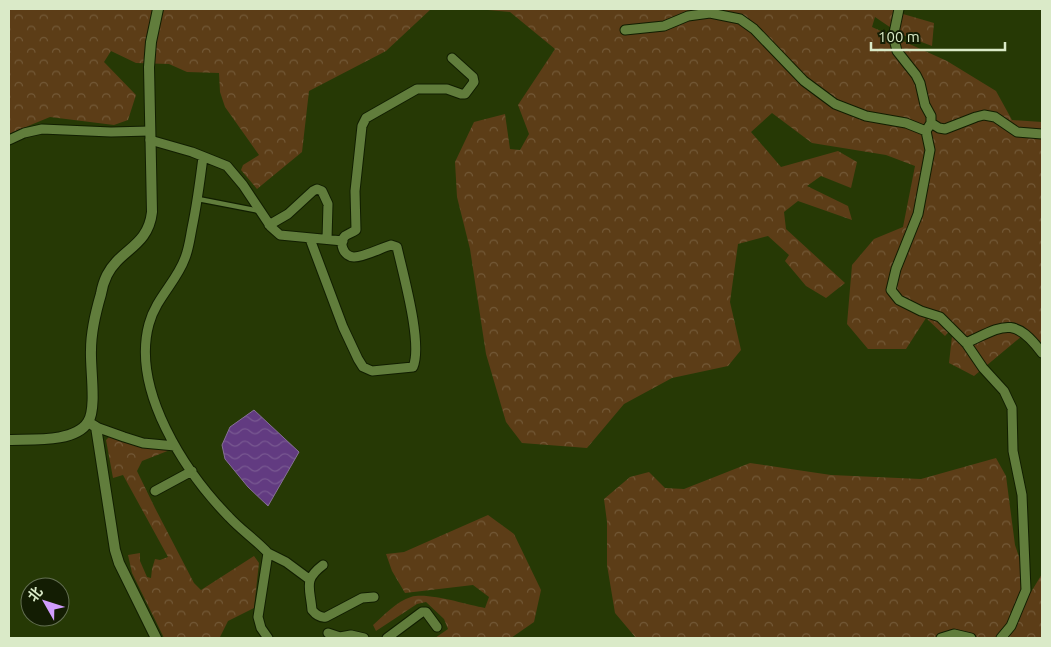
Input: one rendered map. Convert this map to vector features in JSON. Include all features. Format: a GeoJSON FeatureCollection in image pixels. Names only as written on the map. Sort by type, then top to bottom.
{"type":"FeatureCollection","features":[{"type":"Feature","properties":{"kind":"street"},"geometry":{"type":"LineString","coordinates":[[156,638],[119,563],[115,550],[92,424],[90,350],[92,334],[107,275],[117,261],[140,241],[151,221],[149,67],[151,42],[158,9]]}},
{"type":"Feature","properties":{"kind":"street"},"geometry":{"type":"LineString","coordinates":[[899,9],[894,33],[897,51],[910,66],[920,83],[925,105],[931,116],[931,123],[926,131],[930,150],[918,214],[896,269],[891,290],[899,300],[921,311],[940,317],[966,343],[983,368],[1004,390],[1012,408],[1013,451],[1022,495],[1026,590],[1011,626],[1001,638]]}},
{"type":"Feature","properties":{"kind":"street"},"geometry":{"type":"LineString","coordinates":[[625,30],[664,26],[688,16],[710,13],[740,20],[754,29],[804,81],[835,104],[866,116],[906,123],[926,131]]}},
{"type":"Feature","properties":{"kind":"street"},"geometry":{"type":"LineString","coordinates":[[310,239],[343,327],[363,367],[372,371],[413,367],[416,360],[416,334],[397,247],[391,245],[355,257],[348,256],[345,252],[343,241],[345,236],[356,230],[355,191],[362,126],[366,118],[417,89],[447,89],[464,94],[474,82],[473,77],[452,58]]}},
{"type":"Feature","properties":{"kind":"street"},"geometry":{"type":"LineString","coordinates":[[931,123],[945,130],[976,117],[995,117],[1017,132],[1042,134]]}},
{"type":"Feature","properties":{"kind":"street"},"geometry":{"type":"LineString","coordinates":[[9,140],[42,128],[150,136],[227,166],[243,184],[269,225],[280,235],[343,241]]}},
{"type":"Feature","properties":{"kind":"street"},"geometry":{"type":"LineString","coordinates":[[204,157],[198,199],[185,259],[154,311],[150,322],[146,344],[149,386],[157,410],[175,446],[202,486],[229,518],[268,553],[286,562],[309,579]]}},
{"type":"Feature","properties":{"kind":"street"},"geometry":{"type":"LineString","coordinates":[[269,225],[288,214],[313,191],[318,189],[322,191],[328,204],[327,239]]}},
{"type":"Feature","properties":{"kind":"street"},"geometry":{"type":"LineString","coordinates":[[966,343],[1002,327],[1011,326],[1021,330],[1042,353]]}},
{"type":"Feature","properties":{"kind":"street"},"geometry":{"type":"LineString","coordinates":[[9,440],[67,437],[92,424],[143,443],[175,446]]}},
{"type":"Feature","properties":{"kind":"street"},"geometry":{"type":"LineString","coordinates":[[155,491],[192,471]]}},
{"type":"Feature","properties":{"kind":"street"},"geometry":{"type":"LineString","coordinates":[[268,553],[258,617],[261,628],[268,638]]}},
{"type":"Feature","properties":{"kind":"street"},"geometry":{"type":"LineString","coordinates":[[324,564],[309,579],[314,614],[322,618],[327,636],[351,635],[364,638]]}},
{"type":"Feature","properties":{"kind":"street"},"geometry":{"type":"LineString","coordinates":[[322,618],[362,598],[374,597]]}},
{"type":"Feature","properties":{"kind":"street"},"geometry":{"type":"LineString","coordinates":[[387,638],[422,612],[426,612],[437,627]]}},
{"type":"Feature","properties":{"kind":"street"},"geometry":{"type":"LineString","coordinates":[[941,638],[954,634],[971,638]]}},
{"type":"Feature","properties":{"kind":"lane"},"geometry":{"type":"LineString","coordinates":[[198,199],[261,211]]}},
{"type":"Feature","properties":{"kind":"green space"},"geometry":{"type":"Polygon","coordinates":[[[9,9],[431,9],[386,51],[309,91],[302,152],[257,189],[241,170],[243,165],[259,155],[225,107],[220,92],[219,73],[187,72],[169,64],[136,63],[111,51],[104,62],[136,95],[128,120],[114,125],[50,117],[9,134],[9,9]]]}},
{"type":"Feature","properties":{"kind":"green space"},"geometry":{"type":"Polygon","coordinates":[[[477,9],[903,9],[903,14],[934,23],[932,46],[900,34],[875,17],[872,27],[947,61],[996,91],[1012,120],[1042,122],[1042,344],[1039,340],[1022,336],[974,376],[949,363],[953,327],[945,336],[926,318],[906,349],[868,349],[847,324],[852,265],[874,239],[903,227],[915,166],[886,155],[812,143],[772,113],[751,132],[781,167],[838,151],[857,162],[851,188],[821,176],[807,186],[848,206],[852,220],[798,201],[784,212],[786,229],[845,283],[826,298],[806,286],[785,261],[789,255],[768,236],[738,244],[730,302],[741,350],[728,366],[672,378],[624,404],[587,448],[522,443],[506,422],[486,354],[470,249],[457,197],[455,162],[474,122],[505,114],[510,149],[520,150],[529,134],[518,105],[555,49],[510,12],[477,9]]]}},
{"type":"Feature","properties":{"kind":"green space"},"geometry":{"type":"Polygon","coordinates":[[[109,437],[134,445],[170,450],[142,461],[137,471],[194,583],[201,590],[254,556],[259,563],[254,608],[228,621],[221,638],[164,638],[132,573],[128,555],[140,553],[140,561],[147,577],[151,578],[155,559],[160,560],[168,557],[123,475],[113,478],[106,440],[109,437]]]}},
{"type":"Feature","properties":{"kind":"green space"},"geometry":{"type":"Polygon","coordinates":[[[996,458],[1006,476],[1015,545],[1031,592],[1042,574],[1042,638],[636,638],[615,613],[607,565],[607,522],[604,499],[630,477],[649,472],[665,488],[684,489],[750,463],[831,475],[921,479],[996,458]]]}},
{"type":"Feature","properties":{"kind":"green space"},"geometry":{"type":"Polygon","coordinates":[[[488,515],[514,534],[541,590],[534,622],[511,638],[435,638],[448,629],[444,619],[426,602],[417,604],[376,631],[373,625],[395,605],[411,597],[437,597],[485,608],[489,597],[473,585],[405,593],[392,571],[386,554],[404,552],[488,515]]]}},
{"type":"Feature","properties":{"kind":"water"},"geometry":{"type":"Polygon","coordinates":[[[254,410],[299,452],[268,506],[248,487],[225,459],[222,445],[230,427],[254,410]]]}}]}
